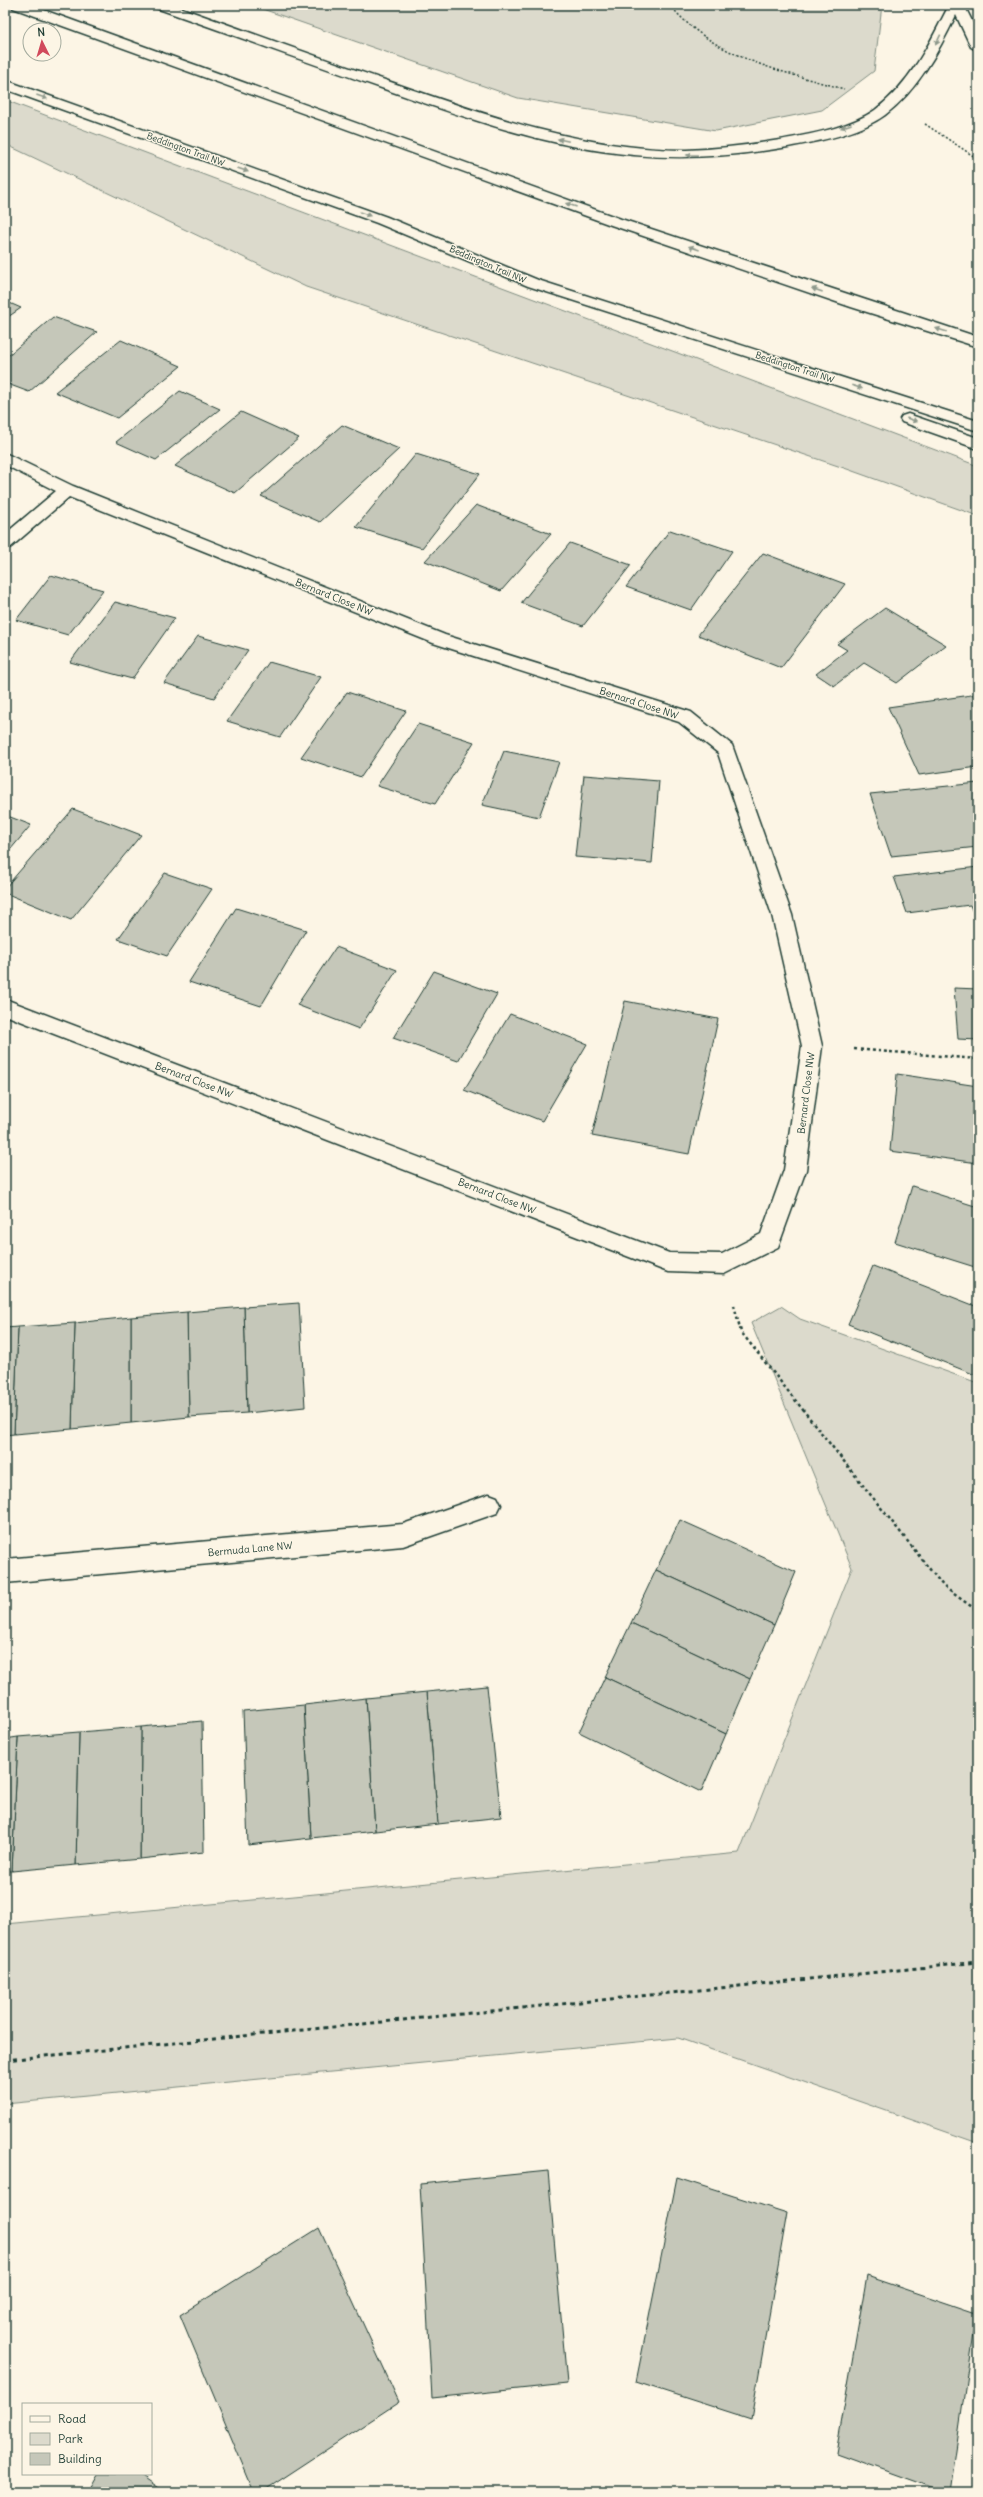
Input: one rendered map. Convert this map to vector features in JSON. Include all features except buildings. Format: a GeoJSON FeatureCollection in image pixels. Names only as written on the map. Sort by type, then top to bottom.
{"type":"FeatureCollection","features":[{"type":"Feature","properties":{"kind":"main road"},"geometry":{"type":"LineString","coordinates":[[18,5],[521,188],[892,315],[978,342]]}},
{"type":"Feature","properties":{"kind":"main road"},"geometry":{"type":"LineString","coordinates":[[161,5],[437,104],[528,132],[604,149],[650,154],[712,155],[767,148],[817,137],[877,114],[915,79],[934,50],[956,5]]}},
{"type":"Feature","properties":{"kind":"main road"},"geometry":{"type":"LineString","coordinates":[[956,5],[978,47]]}},
{"type":"Feature","properties":{"kind":"main road","name":"Beddington Trail NW"},"geometry":{"type":"LineString","coordinates":[[5,84],[382,220],[533,283],[978,426]]}},
{"type":"Feature","properties":{"kind":"main road"},"geometry":{"type":"LineString","coordinates":[[533,283],[978,444]]}},
{"type":"Feature","properties":{"kind":"main road","name":"Bernard Close NW"},"geometry":{"type":"LineString","coordinates":[[5,458],[67,490],[439,639],[685,717],[726,750],[782,915],[812,1046],[795,1170],[770,1240],[724,1264],[668,1262],[5,1007]]}},
{"type":"Feature","properties":{"kind":"main road"},"geometry":{"type":"LineString","coordinates":[[5,543],[67,490]]}},
{"type":"Feature","properties":{"kind":"main road","name":"Bermuda Lane NW"},"geometry":{"type":"LineString","coordinates":[[5,1571],[404,1535],[489,1505]]}},
{"type":"Feature","properties":{"kind":"path"},"geometry":{"type":"LineString","coordinates":[[670,5],[678,18],[714,44],[739,56],[849,90]]}},
{"type":"Feature","properties":{"kind":"path"},"geometry":{"type":"LineString","coordinates":[[922,121],[978,159]]}},
{"type":"Feature","properties":{"kind":"path"},"geometry":{"type":"LineString","coordinates":[[812,1046],[978,1059]]}},
{"type":"Feature","properties":{"kind":"path"},"geometry":{"type":"LineString","coordinates":[[724,1264],[741,1332],[944,1587],[978,1612]]}},
{"type":"Feature","properties":{"kind":"path"},"geometry":{"type":"LineString","coordinates":[[5,2060],[978,1962]]}},
{"type":"Feature","properties":{"kind":"green space"},"geometry":{"type":"Polygon","coordinates":[[[251,5],[882,5],[874,71],[822,110],[716,131],[518,98],[251,5]]]}},
{"type":"Feature","properties":{"kind":"green space"},"geometry":{"type":"Polygon","coordinates":[[[5,100],[978,466],[978,516],[847,469],[306,287],[5,144],[5,100]]]}},
{"type":"Feature","properties":{"kind":"green space"},"geometry":{"type":"Polygon","coordinates":[[[781,1306],[800,1319],[978,1383],[978,2143],[678,2038],[5,2104],[5,1924],[739,1853],[852,1568],[751,1323],[781,1306]]]}}]}
